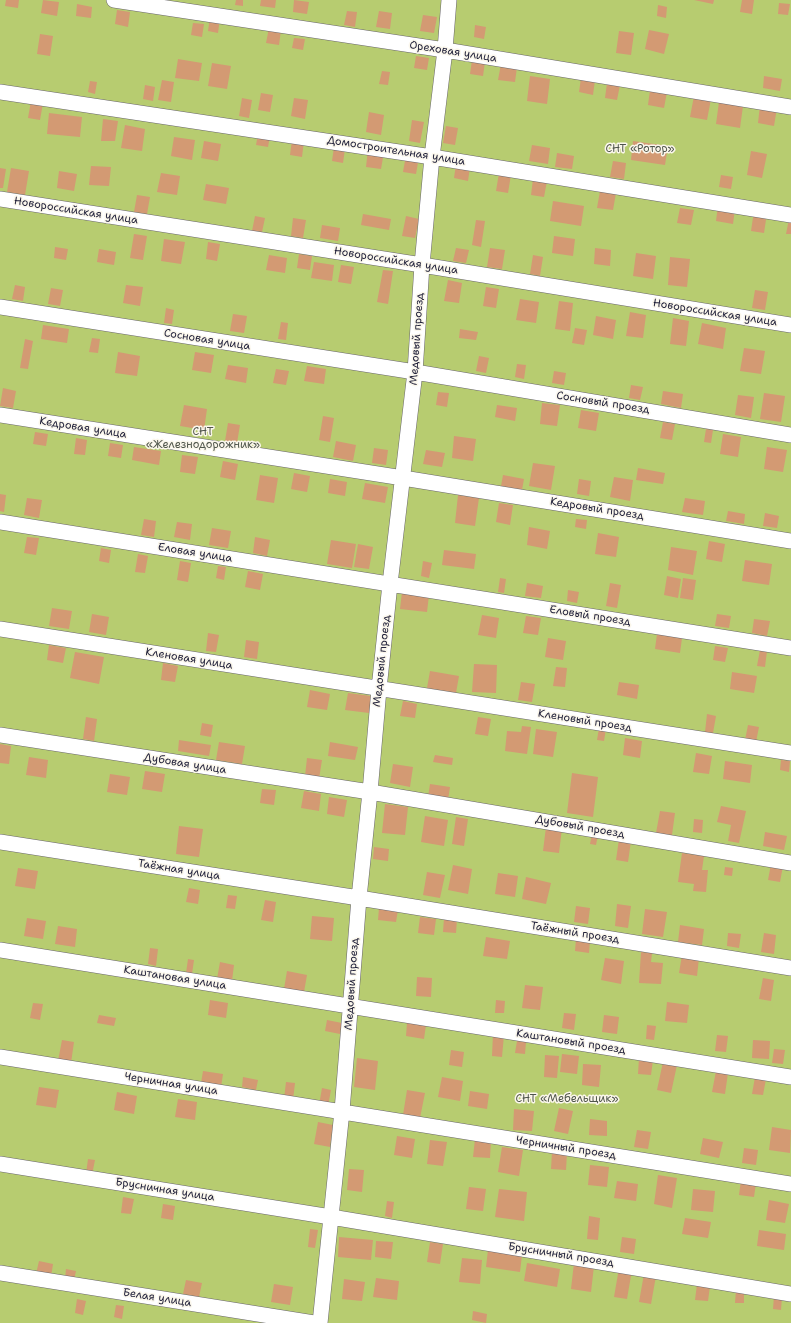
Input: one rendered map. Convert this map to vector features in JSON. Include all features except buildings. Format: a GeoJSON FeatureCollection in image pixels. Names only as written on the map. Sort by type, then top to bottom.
{"type":"FeatureCollection","features":[{"type":"Feature","properties":{"kind":"street","name":"Ореховая улица"},"geometry":{"type":"LineString","coordinates":[[114,0],[445,50],[791,107]]}},
{"type":"Feature","properties":{"kind":"street","name":"Медовый проезд"},"geometry":{"type":"LineString","coordinates":[[320,1323],[342,1111],[359,898],[379,689],[415,372],[422,265],[449,0]]}},
{"type":"Feature","properties":{"kind":"street","name":"Домостроительная улица"},"geometry":{"type":"LineString","coordinates":[[0,92],[432,157],[791,215]]}},
{"type":"Feature","properties":{"kind":"street","name":"Новороссийская улица"},"geometry":{"type":"LineString","coordinates":[[0,199],[422,265],[791,325]]}},
{"type":"Feature","properties":{"kind":"street","name":"Сосновая улица"},"geometry":{"type":"LineString","coordinates":[[0,307],[415,372]]}},
{"type":"Feature","properties":{"kind":"street","name":"Сосновый проезд"},"geometry":{"type":"LineString","coordinates":[[415,372],[791,435]]}},
{"type":"Feature","properties":{"kind":"street","name":"Кедровая улица"},"geometry":{"type":"LineString","coordinates":[[0,415],[403,478]]}},
{"type":"Feature","properties":{"kind":"street","name":"Кедровый проезд"},"geometry":{"type":"LineString","coordinates":[[403,478],[791,541]]}},
{"type":"Feature","properties":{"kind":"street","name":"Еловая улица"},"geometry":{"type":"LineString","coordinates":[[0,522],[390,584]]}},
{"type":"Feature","properties":{"kind":"street","name":"Еловый проезд"},"geometry":{"type":"LineString","coordinates":[[390,584],[791,648]]}},
{"type":"Feature","properties":{"kind":"street","name":"Кленовая улица"},"geometry":{"type":"LineString","coordinates":[[0,629],[379,689]]}},
{"type":"Feature","properties":{"kind":"street","name":"Кленовый проезд"},"geometry":{"type":"LineString","coordinates":[[379,689],[791,753]]}},
{"type":"Feature","properties":{"kind":"street","name":"Дубовая улица"},"geometry":{"type":"LineString","coordinates":[[0,735],[370,792]]}},
{"type":"Feature","properties":{"kind":"street","name":"Дубовый проезд"},"geometry":{"type":"LineString","coordinates":[[370,792],[791,863]]}},
{"type":"Feature","properties":{"kind":"street","name":"Таёжная улица"},"geometry":{"type":"LineString","coordinates":[[0,842],[359,898]]}},
{"type":"Feature","properties":{"kind":"street","name":"Таёжный проезд"},"geometry":{"type":"LineString","coordinates":[[359,898],[791,968]]}},
{"type":"Feature","properties":{"kind":"street","name":"Каштановая улица"},"geometry":{"type":"LineString","coordinates":[[0,950],[350,1006]]}},
{"type":"Feature","properties":{"kind":"street","name":"Каштановый проезд"},"geometry":{"type":"LineString","coordinates":[[350,1006],[791,1077]]}},
{"type":"Feature","properties":{"kind":"street","name":"Черничная улица"},"geometry":{"type":"LineString","coordinates":[[0,1057],[342,1111]]}},
{"type":"Feature","properties":{"kind":"street","name":"Черничный проезд"},"geometry":{"type":"LineString","coordinates":[[342,1111],[791,1184]]}},
{"type":"Feature","properties":{"kind":"street","name":"Брусничная улица"},"geometry":{"type":"LineString","coordinates":[[0,1164],[331,1217]]}},
{"type":"Feature","properties":{"kind":"street","name":"Брусничный проезд"},"geometry":{"type":"LineString","coordinates":[[331,1217],[791,1294]]}},
{"type":"Feature","properties":{"kind":"street","name":"Белая улица"},"geometry":{"type":"LineString","coordinates":[[0,1273],[314,1323]]}},
{"type":"Feature","properties":{"kind":"green space"},"geometry":{"type":"Polygon","coordinates":[[[0,0],[791,0],[791,1323],[0,1323],[0,0]]]}},
{"type":"Feature","properties":{"kind":"park label","name":"СНТ «Ротор»"},"geometry":{"type":"Point","coordinates":[640,149]}},
{"type":"Feature","properties":{"kind":"park label","name":"СНТ «Железнодорожник»"},"geometry":{"type":"Point","coordinates":[203,438]}},
{"type":"Feature","properties":{"kind":"park label","name":"СНТ «Мебельщик»"},"geometry":{"type":"Point","coordinates":[567,1099]}}]}
